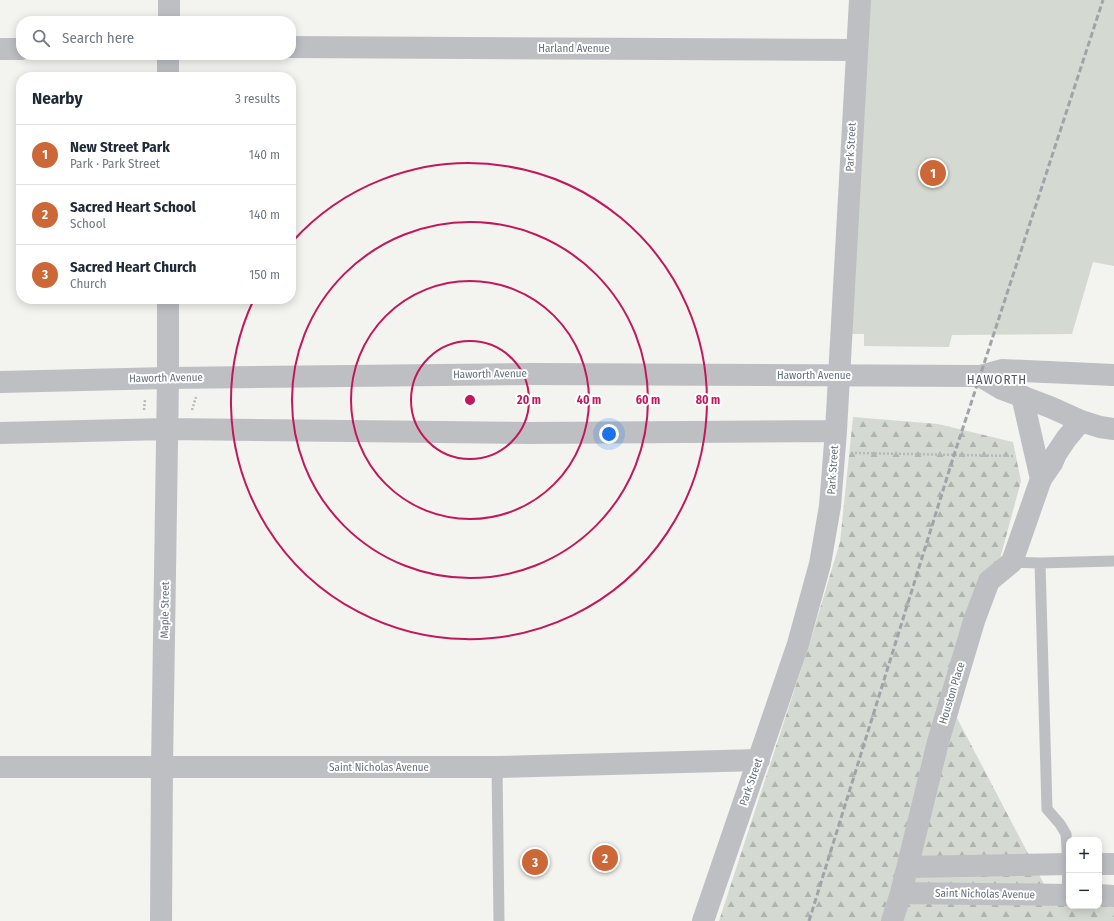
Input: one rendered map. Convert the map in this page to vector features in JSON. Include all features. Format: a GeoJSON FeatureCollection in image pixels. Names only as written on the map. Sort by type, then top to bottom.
{"type":"FeatureCollection","features":[{"type":"Feature","properties":{"kind":"street"},"geometry":{"type":"LineString","coordinates":[[168,16],[169,0]]}},
{"type":"Feature","properties":{"kind":"street","name":"Park Street"},"geometry":{"type":"LineString","coordinates":[[703,921],[798,644],[820,564],[830,506],[836,431],[860,0]]}},
{"type":"Feature","properties":{"kind":"street","name":"Harland Avenue"},"geometry":{"type":"LineString","coordinates":[[296,47],[857,50]]}},
{"type":"Feature","properties":{"kind":"street"},"geometry":{"type":"LineString","coordinates":[[0,49],[16,49]]}},
{"type":"Feature","properties":{"kind":"street"},"geometry":{"type":"LineString","coordinates":[[168,60],[168,72]]}},
{"type":"Feature","properties":{"kind":"street","name":"Maple Street"},"geometry":{"type":"LineString","coordinates":[[161,921],[168,304]]}},
{"type":"Feature","properties":{"kind":"street","name":"Haworth Avenue"},"geometry":{"type":"LineString","coordinates":[[0,382],[168,378],[532,374],[980,376],[1002,370],[1114,375]]}},
{"type":"Feature","properties":{"kind":"street"},"geometry":{"type":"LineString","coordinates":[[980,376],[1002,389],[1080,421],[1100,427],[1114,429]]}},
{"type":"Feature","properties":{"kind":"street"},"geometry":{"type":"LineString","coordinates":[[1022,396],[1041,479]]}},
{"type":"Feature","properties":{"kind":"street"},"geometry":{"type":"LineString","coordinates":[[1012,562],[1041,479],[1066,439],[1080,421]]}},
{"type":"Feature","properties":{"kind":"street"},"geometry":{"type":"LineString","coordinates":[[0,433],[167,429],[529,433],[836,431]]}},
{"type":"Feature","properties":{"kind":"street","name":"Houston Place"},"geometry":{"type":"LineString","coordinates":[[892,921],[908,867],[938,742],[974,621],[989,581],[1012,562]]}},
{"type":"Feature","properties":{"kind":"street","name":"Saint Nicholas Avenue"},"geometry":{"type":"LineString","coordinates":[[0,767],[497,767],[759,760]]}},
{"type":"Feature","properties":{"kind":"street"},"geometry":{"type":"LineString","coordinates":[[908,867],[1066,864]]}},
{"type":"Feature","properties":{"kind":"street"},"geometry":{"type":"LineString","coordinates":[[1102,864],[1114,864]]}},
{"type":"Feature","properties":{"kind":"street","name":"Saint Nicholas Avenue"},"geometry":{"type":"LineString","coordinates":[[901,893],[1066,895]]}},
{"type":"Feature","properties":{"kind":"street"},"geometry":{"type":"LineString","coordinates":[[1102,896],[1114,896]]}},
{"type":"Feature","properties":{"kind":"lane"},"geometry":{"type":"LineString","coordinates":[[1012,562],[1040,563],[1114,561]]}},
{"type":"Feature","properties":{"kind":"lane"},"geometry":{"type":"LineString","coordinates":[[1040,563],[1047,809],[1060,824],[1066,837]]}},
{"type":"Feature","properties":{"kind":"lane"},"geometry":{"type":"LineString","coordinates":[[497,767],[499,921]]}},
{"type":"Feature","properties":{"kind":"path"},"geometry":{"type":"LineString","coordinates":[[191,412],[196,397],[196,391]]}},
{"type":"Feature","properties":{"kind":"path"},"geometry":{"type":"LineString","coordinates":[[144,399],[144,413]]}},
{"type":"Feature","properties":{"kind":"path"},"geometry":{"type":"LineString","coordinates":[[834,453],[1036,455]]}},
{"type":"Feature","properties":{"kind":"green space"},"geometry":{"type":"Polygon","coordinates":[[[865,0],[1114,0],[1114,266],[1093,262],[1072,334],[952,335],[949,347],[864,346],[864,334],[842,334],[865,0]]]}},
{"type":"Feature","properties":{"kind":"green space"},"geometry":{"type":"Polygon","coordinates":[[[853,417],[938,424],[1013,442],[1021,481],[957,718],[1055,905],[1066,905],[1066,909],[1102,909],[1102,906],[1114,906],[1114,921],[719,921],[810,642],[840,542],[853,417]]]}},
{"type":"Feature","properties":{"kind":"railway"},"geometry":{"type":"LineString","coordinates":[[809,921],[954,455],[1103,0]]}},
{"type":"Feature","properties":{"kind":"place","name":"New Street Park"},"geometry":{"type":"Point","coordinates":[933,173]}},
{"type":"Feature","properties":{"kind":"place","name":"Sacred Heart School"},"geometry":{"type":"Point","coordinates":[605,858]}},
{"type":"Feature","properties":{"kind":"place","name":"Sacred Heart Church"},"geometry":{"type":"Point","coordinates":[535,862]}},
{"type":"Feature","properties":{"kind":"district","name":"HAWORTH"},"geometry":{"type":"Point","coordinates":[997,379]}}]}
